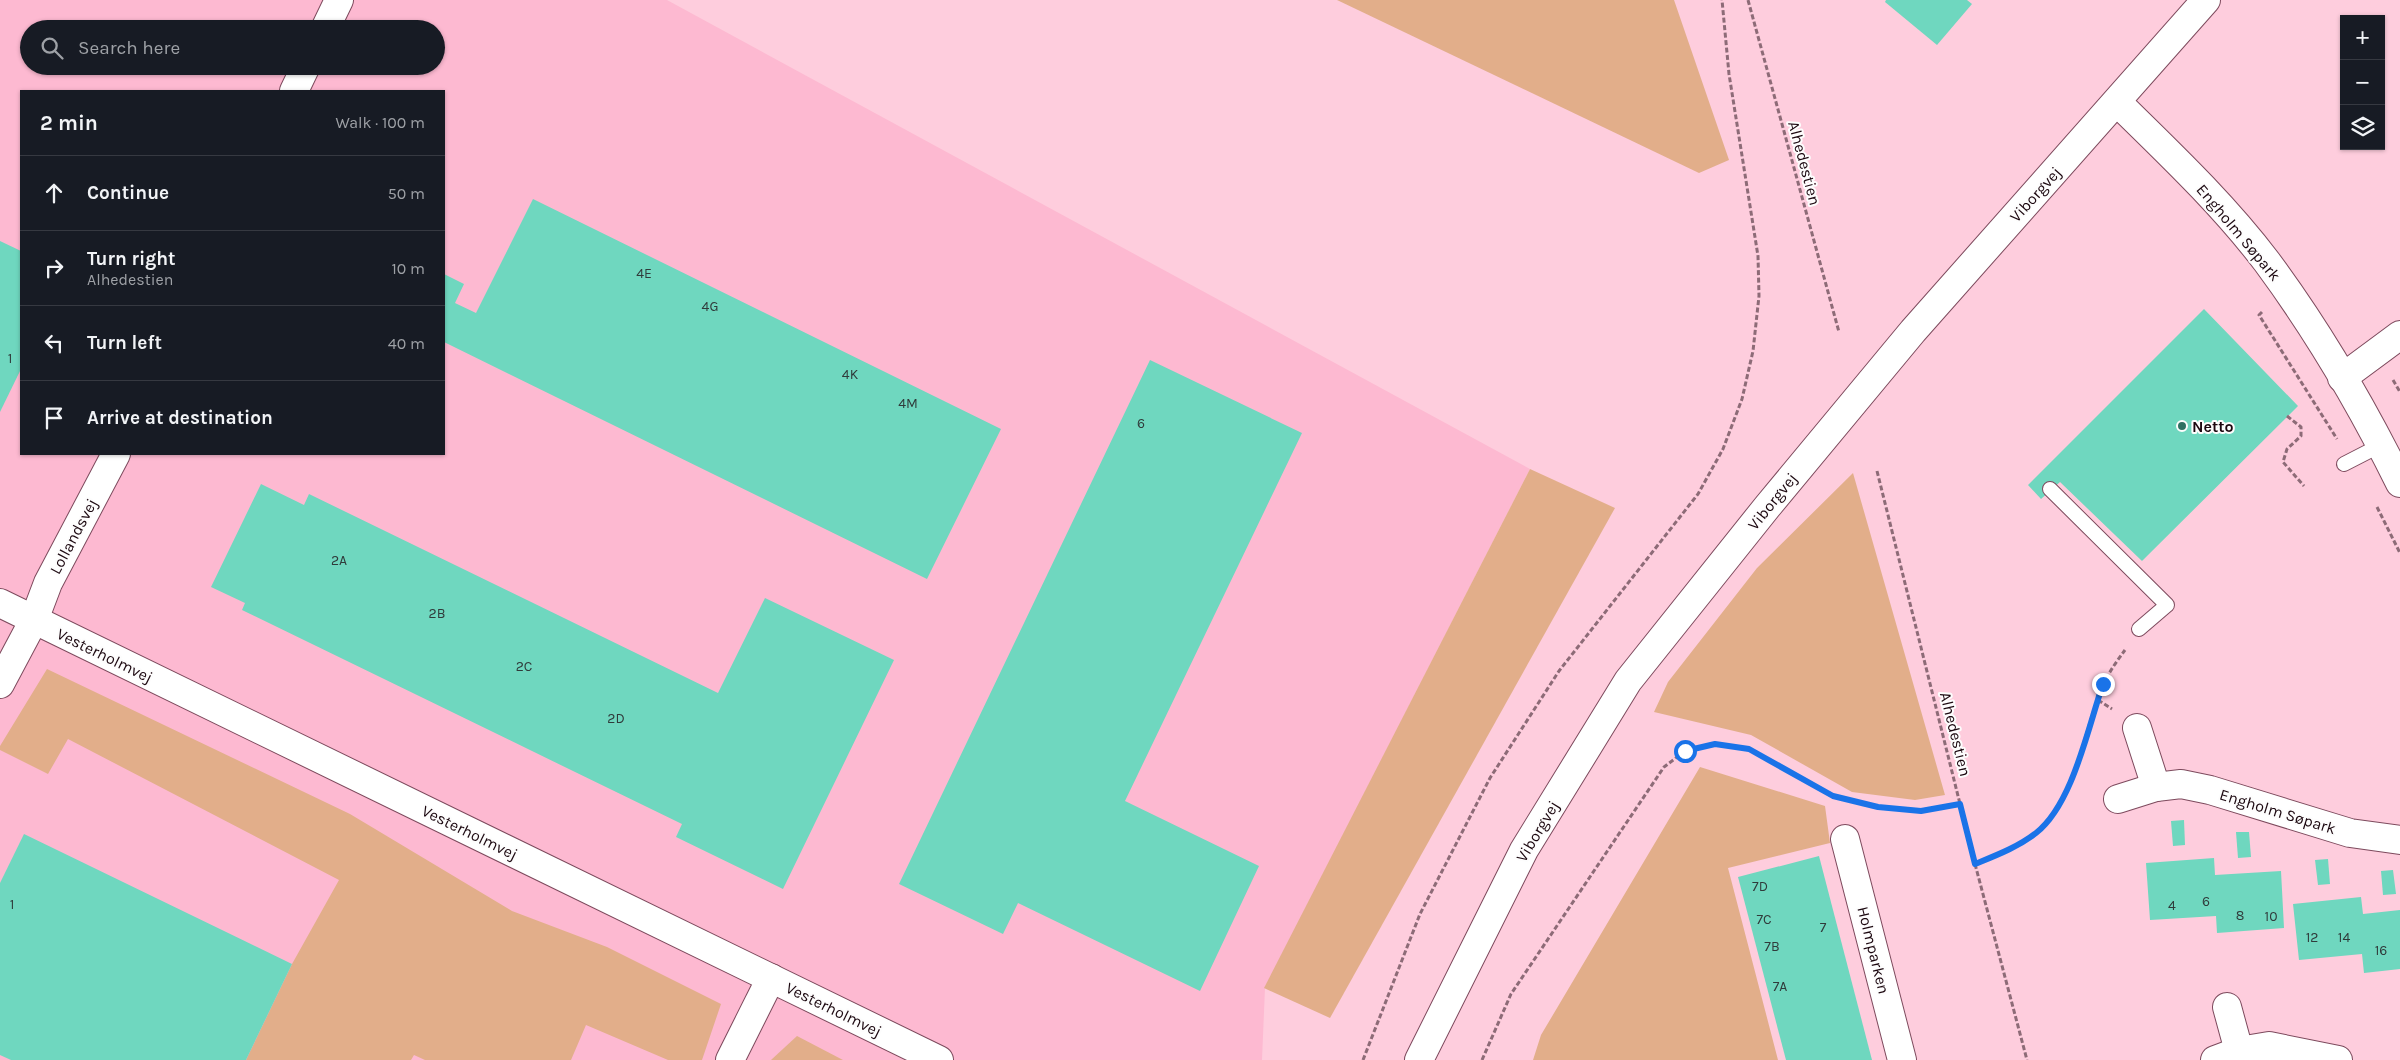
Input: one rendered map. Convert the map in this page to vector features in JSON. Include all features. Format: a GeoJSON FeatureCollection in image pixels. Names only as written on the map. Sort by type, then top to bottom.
{"type":"FeatureCollection","features":[{"type":"Feature","properties":{"kind":"street"},"geometry":{"type":"LineString","coordinates":[[329,20],[339,0]]}},
{"type":"Feature","properties":{"kind":"street","name":"Viborgvej"},"geometry":{"type":"LineString","coordinates":[[1419,1060],[1524,850],[1628,681],[1767,507],[1913,331],[2206,0]]}},
{"type":"Feature","properties":{"kind":"street"},"geometry":{"type":"LineString","coordinates":[[294,90],[302,75]]}},
{"type":"Feature","properties":{"kind":"street","name":"Engholm Søpark"},"geometry":{"type":"LineString","coordinates":[[2117,102],[2190,173],[2266,262],[2320,340],[2381,445],[2400,483]]}},
{"type":"Feature","properties":{"kind":"street"},"geometry":{"type":"LineString","coordinates":[[2342,378],[2400,335]]}},
{"type":"Feature","properties":{"kind":"street","name":"Lollandsvej"},"geometry":{"type":"LineString","coordinates":[[0,684],[34,620],[48,583],[115,455]]}},
{"type":"Feature","properties":{"kind":"street","name":"Vesterholmvej"},"geometry":{"type":"LineString","coordinates":[[0,603],[939,1060]]}},
{"type":"Feature","properties":{"kind":"street"},"geometry":{"type":"LineString","coordinates":[[2137,728],[2156,787]]}},
{"type":"Feature","properties":{"kind":"street","name":"Engholm Søpark"},"geometry":{"type":"LineString","coordinates":[[2118,799],[2156,787],[2181,784],[2210,790],[2350,833],[2400,840]]}},
{"type":"Feature","properties":{"kind":"street","name":"Holmparken"},"geometry":{"type":"LineString","coordinates":[[1846,839],[1902,1060]]}},
{"type":"Feature","properties":{"kind":"street"},"geometry":{"type":"LineString","coordinates":[[730,1060],[771,978]]}},
{"type":"Feature","properties":{"kind":"street"},"geometry":{"type":"LineString","coordinates":[[2227,1007],[2227,1055],[2270,1046],[2338,1060]]}},
{"type":"Feature","properties":{"kind":"lane"},"geometry":{"type":"LineString","coordinates":[[2347,462],[2381,445]]}},
{"type":"Feature","properties":{"kind":"lane"},"geometry":{"type":"LineString","coordinates":[[2050,489],[2167,605],[2139,629]]}},
{"type":"Feature","properties":{"kind":"path"},"geometry":{"type":"LineString","coordinates":[[1363,1060],[1420,914],[1490,778],[1559,671],[1698,494],[1723,449],[1742,399],[1753,351],[1759,296],[1758,256],[1729,74],[1722,0]]}},
{"type":"Feature","properties":{"kind":"path","name":"Alhedestien"},"geometry":{"type":"LineString","coordinates":[[1748,0],[1839,332]]}},
{"type":"Feature","properties":{"kind":"path"},"geometry":{"type":"LineString","coordinates":[[2284,288],[2259,315],[2347,462]]}},
{"type":"Feature","properties":{"kind":"path"},"geometry":{"type":"LineString","coordinates":[[2287,416],[2301,427],[2301,436],[2287,449],[2283,462],[2304,486]]}},
{"type":"Feature","properties":{"kind":"path","name":"Alhedestien"},"geometry":{"type":"LineString","coordinates":[[1877,471],[1975,864],[2027,1060]]}},
{"type":"Feature","properties":{"kind":"path"},"geometry":{"type":"LineString","coordinates":[[2375,504],[2400,553]]}},
{"type":"Feature","properties":{"kind":"path"},"geometry":{"type":"LineString","coordinates":[[1975,864],[2016,847],[2038,832],[2053,812],[2070,787],[2103,684],[2139,629]]}},
{"type":"Feature","properties":{"kind":"path"},"geometry":{"type":"LineString","coordinates":[[1482,1060],[1511,994],[1664,766],[1685,751],[1715,744],[1749,749],[1833,796],[1878,807],[1921,811],[1960,804]]}},
{"type":"Feature","properties":{"kind":"shaded area"},"geometry":{"type":"Polygon","coordinates":[[[0,0],[667,0],[1530,469],[1265,988],[1262,1060],[0,1060],[0,0]]]}},
{"type":"Feature","properties":{"kind":"shaded area"},"geometry":{"type":"Polygon","coordinates":[[[1337,0],[1674,0],[1729,160],[1699,173],[1337,0]]]}},
{"type":"Feature","properties":{"kind":"shaded area"},"geometry":{"type":"Polygon","coordinates":[[[1530,469],[1615,508],[1330,1018],[1264,988],[1530,469]]]}},
{"type":"Feature","properties":{"kind":"shaded area"},"geometry":{"type":"Polygon","coordinates":[[[1853,473],[1945,795],[1915,800],[1852,792],[1751,735],[1654,712],[1668,682],[1757,568],[1853,473]]]}},
{"type":"Feature","properties":{"kind":"shaded area"},"geometry":{"type":"Polygon","coordinates":[[[47,669],[350,814],[512,911],[607,947],[721,1004],[702,1060],[668,1060],[586,1025],[571,1060],[425,1060],[414,1055],[411,1060],[246,1060],[292,964],[339,880],[68,739],[48,774],[0,750],[0,746],[47,669]]]}},
{"type":"Feature","properties":{"kind":"shaded area"},"geometry":{"type":"Polygon","coordinates":[[[1700,767],[1825,806],[1830,843],[1728,868],[1778,1060],[1533,1060],[1541,1035],[1700,767]]]}},
{"type":"Feature","properties":{"kind":"shaded area"},"geometry":{"type":"Polygon","coordinates":[[[797,1036],[843,1060],[771,1060],[797,1036]]]}},
{"type":"Feature","properties":{"kind":"building"},"geometry":{"type":"Polygon","coordinates":[[[1886,0],[1967,0],[1972,4],[1937,45],[1885,2],[1886,0]]]}},
{"type":"Feature","properties":{"kind":"building"},"geometry":{"type":"Polygon","coordinates":[[[533,199],[1001,429],[927,579],[445,342],[445,274],[464,284],[455,303],[476,313],[533,199]]]}},
{"type":"Feature","properties":{"kind":"building"},"geometry":{"type":"Polygon","coordinates":[[[0,241],[20,251],[20,371],[0,412],[0,241]]]}},
{"type":"Feature","properties":{"kind":"building","name":"Netto"},"geometry":{"type":"Polygon","coordinates":[[[2204,309],[2298,406],[2142,561],[2060,482],[2041,499],[2028,485],[2204,309]]]}},
{"type":"Feature","properties":{"kind":"building"},"geometry":{"type":"Polygon","coordinates":[[[1150,360],[1302,433],[1125,801],[1259,866],[1200,991],[1018,903],[1003,934],[899,884],[1150,360]]]}},
{"type":"Feature","properties":{"kind":"building"},"geometry":{"type":"Polygon","coordinates":[[[261,484],[304,505],[309,494],[718,693],[765,598],[894,660],[783,889],[676,837],[682,824],[242,610],[245,603],[211,587],[261,484]]]}},
{"type":"Feature","properties":{"kind":"building"},"geometry":{"type":"Polygon","coordinates":[[[2184,820],[2185,845],[2173,846],[2171,821],[2184,820]]]}},
{"type":"Feature","properties":{"kind":"building"},"geometry":{"type":"Polygon","coordinates":[[[2236,832],[2249,832],[2251,857],[2238,858],[2236,832]]]}},
{"type":"Feature","properties":{"kind":"building"},"geometry":{"type":"Polygon","coordinates":[[[24,834],[292,964],[246,1060],[11,1060],[0,1055],[0,883],[24,834]]]}},
{"type":"Feature","properties":{"kind":"building"},"geometry":{"type":"Polygon","coordinates":[[[1819,856],[1872,1060],[1786,1060],[1738,877],[1819,856]]]}},
{"type":"Feature","properties":{"kind":"building"},"geometry":{"type":"Polygon","coordinates":[[[2214,858],[2215,875],[2281,871],[2284,928],[2217,933],[2216,916],[2150,920],[2146,863],[2214,858]]]}},
{"type":"Feature","properties":{"kind":"building"},"geometry":{"type":"Polygon","coordinates":[[[2328,859],[2330,884],[2318,885],[2315,860],[2328,859]]]}},
{"type":"Feature","properties":{"kind":"building"},"geometry":{"type":"Polygon","coordinates":[[[2393,870],[2396,894],[2383,895],[2381,871],[2393,870]]]}},
{"type":"Feature","properties":{"kind":"building"},"geometry":{"type":"Polygon","coordinates":[[[2361,897],[2363,914],[2400,910],[2400,969],[2364,973],[2362,954],[2299,960],[2293,904],[2361,897]]]}},
{"type":"Feature","properties":{"kind":"place","name":"Netto"},"geometry":{"type":"Point","coordinates":[2182,426]}},
{"type":"Feature","properties":{"kind":"route"},"geometry":{"type":"LineString","coordinates":[[1685,751],[1715,744],[1749,749],[1833,796],[1878,807],[1921,811],[1960,804],[1975,864],[2016,847],[2038,832],[2053,812],[2070,787],[2103,684]]}}]}
